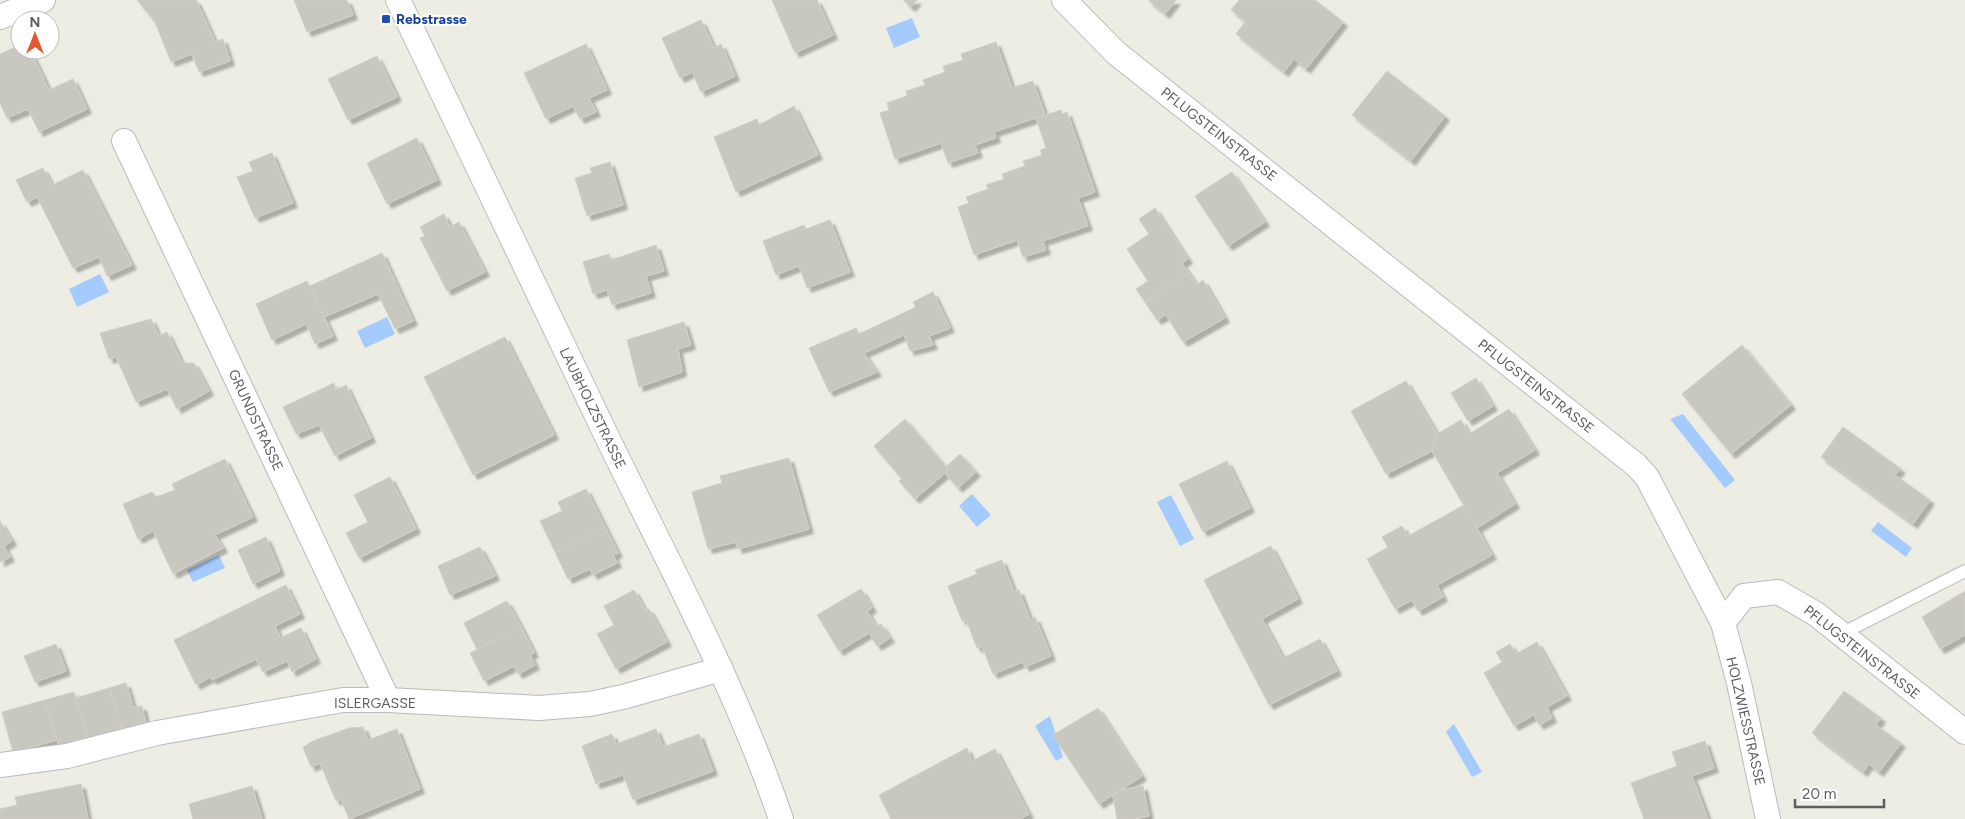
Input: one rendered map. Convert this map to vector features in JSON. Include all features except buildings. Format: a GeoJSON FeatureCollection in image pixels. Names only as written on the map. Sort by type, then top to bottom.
{"type":"FeatureCollection","features":[{"type":"Feature","properties":{"kind":"street"},"geometry":{"type":"LineString","coordinates":[[0,17],[42,0]]}},
{"type":"Feature","properties":{"kind":"street","name":"LAUBHOLZSTRASSE"},"geometry":{"type":"LineString","coordinates":[[398,0],[542,303],[721,669],[751,738],[781,819]]}},
{"type":"Feature","properties":{"kind":"street","name":"PFLUGSTEINSTRASSE"},"geometry":{"type":"LineString","coordinates":[[1064,0],[1116,53],[1636,465],[1647,477],[1723,622],[1744,596],[1778,592],[1816,614],[1965,732]]}},
{"type":"Feature","properties":{"kind":"street","name":"GRUNDSTRASSE"},"geometry":{"type":"LineString","coordinates":[[124,141],[388,700]]}},
{"type":"Feature","properties":{"kind":"street","name":"HOLZWIESSTRASSE"},"geometry":{"type":"LineString","coordinates":[[1723,622],[1739,683],[1768,819]]}},
{"type":"Feature","properties":{"kind":"street","name":"ISLERGASSE"},"geometry":{"type":"LineString","coordinates":[[0,765],[67,756],[157,733],[343,700],[388,700],[539,708],[590,704],[624,697],[721,669]]}},
{"type":"Feature","properties":{"kind":"lane"},"geometry":{"type":"LineString","coordinates":[[1842,634],[1965,571]]}},
{"type":"Feature","properties":{"kind":"water"},"geometry":{"type":"Polygon","coordinates":[[[912,18],[920,37],[894,48],[886,28],[912,18]]]}},
{"type":"Feature","properties":{"kind":"water"},"geometry":{"type":"Polygon","coordinates":[[[100,274],[109,292],[77,307],[69,289],[100,274]]]}},
{"type":"Feature","properties":{"kind":"water"},"geometry":{"type":"Polygon","coordinates":[[[387,317],[395,334],[365,348],[357,331],[387,317]]]}},
{"type":"Feature","properties":{"kind":"water"},"geometry":{"type":"Polygon","coordinates":[[[1683,414],[1735,480],[1725,488],[1670,419],[1683,414]]]}},
{"type":"Feature","properties":{"kind":"water"},"geometry":{"type":"Polygon","coordinates":[[[972,494],[991,515],[977,527],[959,506],[972,494]]]}},
{"type":"Feature","properties":{"kind":"water"},"geometry":{"type":"Polygon","coordinates":[[[1171,495],[1194,539],[1180,546],[1157,502],[1171,495]]]}},
{"type":"Feature","properties":{"kind":"water"},"geometry":{"type":"Polygon","coordinates":[[[1878,522],[1912,548],[1906,557],[1871,531],[1878,522]]]}},
{"type":"Feature","properties":{"kind":"water"},"geometry":{"type":"Polygon","coordinates":[[[219,555],[225,568],[193,582],[187,570],[219,555]]]}},
{"type":"Feature","properties":{"kind":"water"},"geometry":{"type":"Polygon","coordinates":[[[1050,716],[1063,757],[1056,761],[1035,726],[1050,716]]]}},
{"type":"Feature","properties":{"kind":"water"},"geometry":{"type":"Polygon","coordinates":[[[1454,724],[1482,772],[1472,777],[1446,732],[1454,724]]]}},
{"type":"Feature","properties":{"kind":"place","name":"Rebstrasse"},"geometry":{"type":"Point","coordinates":[386,19]}}]}
